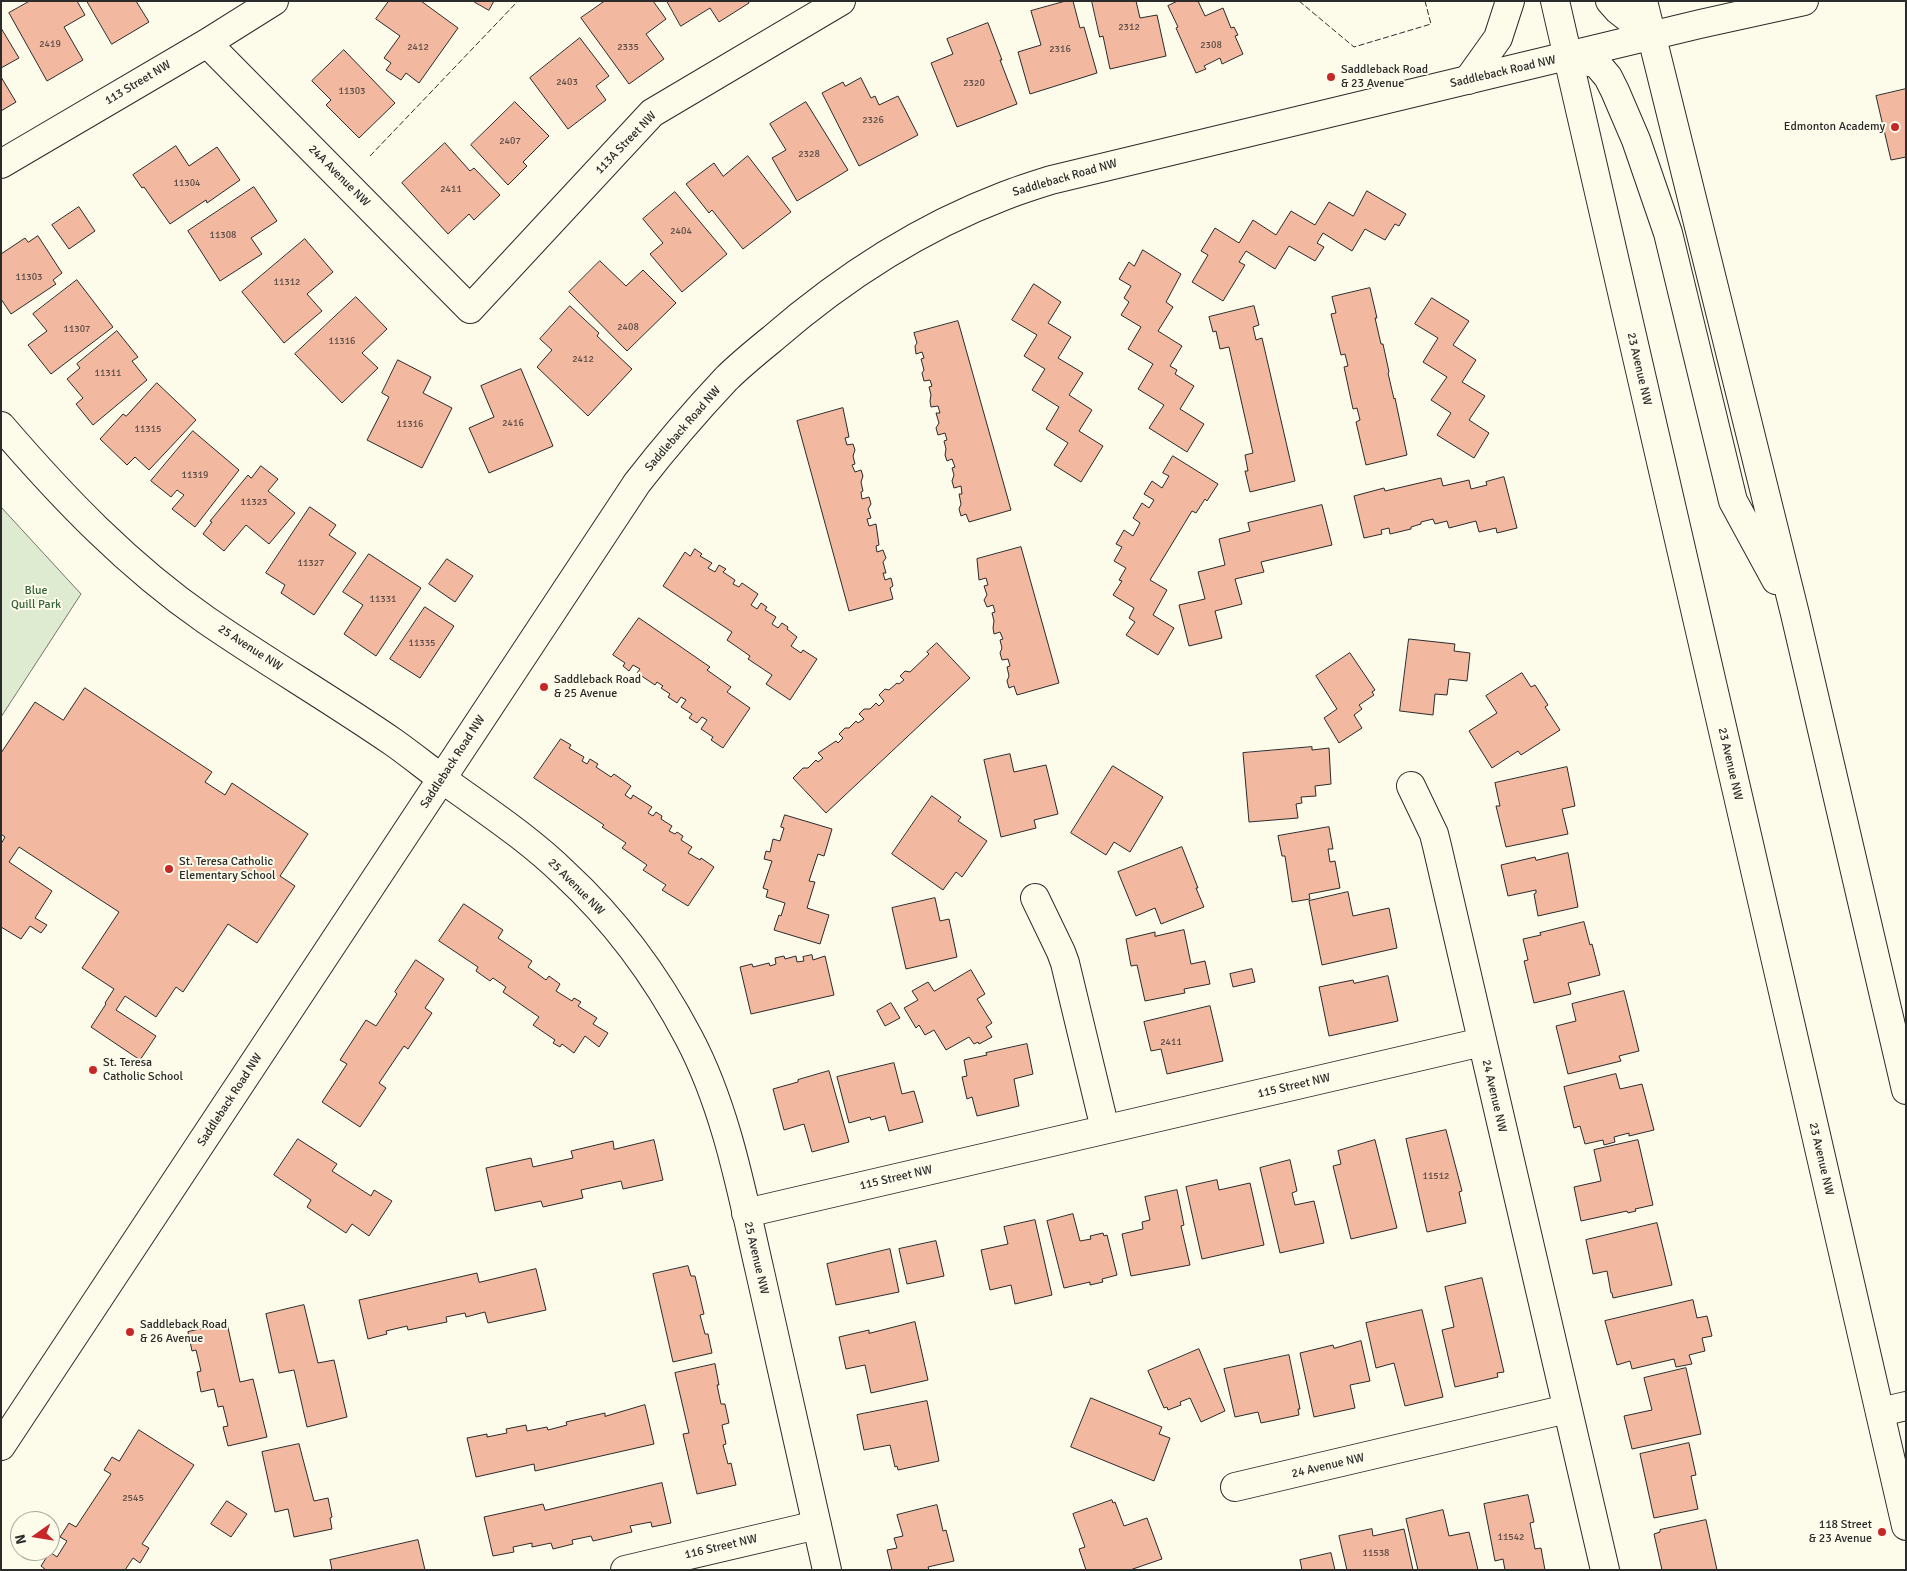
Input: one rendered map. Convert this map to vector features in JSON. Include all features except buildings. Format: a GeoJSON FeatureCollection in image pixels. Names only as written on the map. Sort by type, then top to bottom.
{"type":"FeatureCollection","features":[{"type":"Feature","properties":{"kind":"street","name":"113 Street NW"},"geometry":{"type":"LineString","coordinates":[[1,164],[207,43],[274,1]]}},
{"type":"Feature","properties":{"kind":"street","name":"113A Street NW"},"geometry":{"type":"LineString","coordinates":[[470,310],[652,113],[841,1]]}},
{"type":"Feature","properties":{"kind":"street"},"geometry":{"type":"LineString","coordinates":[[1468,80],[1498,38],[1510,1]]}},
{"type":"Feature","properties":{"kind":"street","name":"23 Avenue NW"},"geometry":{"type":"LineString","coordinates":[[1555,1],[1906,1526]]}},
{"type":"Feature","properties":{"kind":"street"},"geometry":{"type":"LineString","coordinates":[[1610,1],[1618,10],[1651,36]]}},
{"type":"Feature","properties":{"kind":"street"},"geometry":{"type":"LineString","coordinates":[[1643,1],[1795,614],[1906,1090]]}},
{"type":"Feature","properties":{"kind":"street","name":"Saddleback Road NW"},"geometry":{"type":"LineString","coordinates":[[1,1446],[604,532],[655,460],[727,378],[789,324],[838,286],[917,237],[1004,196],[1051,180],[1804,1]]}},
{"type":"Feature","properties":{"kind":"street","name":"24A Avenue NW"},"geometry":{"type":"LineString","coordinates":[[207,43],[470,310]]}},
{"type":"Feature","properties":{"kind":"street"},"geometry":{"type":"LineString","coordinates":[[1568,56],[1597,64],[1608,77],[1636,140],[1668,233],[1733,501],[1795,614]]}},
{"type":"Feature","properties":{"kind":"street","name":"25 Avenue NW"},"geometry":{"type":"LineString","coordinates":[[1,426],[85,519],[152,579],[204,618],[392,741],[442,780],[498,819],[564,872],[600,909],[642,961],[691,1041],[711,1088],[725,1133],[746,1212],[827,1570]]}},
{"type":"Feature","properties":{"kind":"street","name":"24 Avenue NW"},"geometry":{"type":"LineString","coordinates":[[1411,786],[1434,834],[1605,1570]]}},
{"type":"Feature","properties":{"kind":"street"},"geometry":{"type":"LineString","coordinates":[[1035,898],[1065,963],[1105,1129]]}},
{"type":"Feature","properties":{"kind":"street","name":"115 Street NW"},"geometry":{"type":"LineString","coordinates":[[746,1212],[1482,1042]]}},
{"type":"Feature","properties":{"kind":"street"},"geometry":{"type":"LineString","coordinates":[[1880,1412],[1906,1406]]}},
{"type":"Feature","properties":{"kind":"street","name":"24 Avenue NW"},"geometry":{"type":"LineString","coordinates":[[1235,1488],[1567,1409]]}},
{"type":"Feature","properties":{"kind":"street","name":"116 Street NW"},"geometry":{"type":"LineString","coordinates":[[626,1570],[818,1525]]}},
{"type":"Feature","properties":{"kind":"green space","name":"Blue Quill Park"},"geometry":{"type":"Polygon","coordinates":[[[1,507],[81,594],[1,717],[1,507]]]}},
{"type":"Feature","properties":{"kind":"fence"},"geometry":{"type":"LineString","coordinates":[[370,156],[518,1]]}},
{"type":"Feature","properties":{"kind":"fence"},"geometry":{"type":"LineString","coordinates":[[1299,1],[1354,47],[1431,24],[1425,1]]}},
{"type":"Feature","properties":{"kind":"place","name":"Saddleback Road & 23 Avenue"},"geometry":{"type":"Point","coordinates":[1331,77]}},
{"type":"Feature","properties":{"kind":"place","name":"Edmonton Academy"},"geometry":{"type":"Point","coordinates":[1895,127]}},
{"type":"Feature","properties":{"kind":"place","name":"Saddleback Road & 25 Avenue"},"geometry":{"type":"Point","coordinates":[544,687]}},
{"type":"Feature","properties":{"kind":"place","name":"St. Teresa Catholic Elementary School"},"geometry":{"type":"Point","coordinates":[169,869]}},
{"type":"Feature","properties":{"kind":"place","name":"St. Teresa Catholic School"},"geometry":{"type":"Point","coordinates":[93,1070]}},
{"type":"Feature","properties":{"kind":"place","name":"Saddleback Road & 26 Avenue"},"geometry":{"type":"Point","coordinates":[130,1332]}},
{"type":"Feature","properties":{"kind":"place","name":"118 Street & 23 Avenue"},"geometry":{"type":"Point","coordinates":[1882,1532]}}]}
